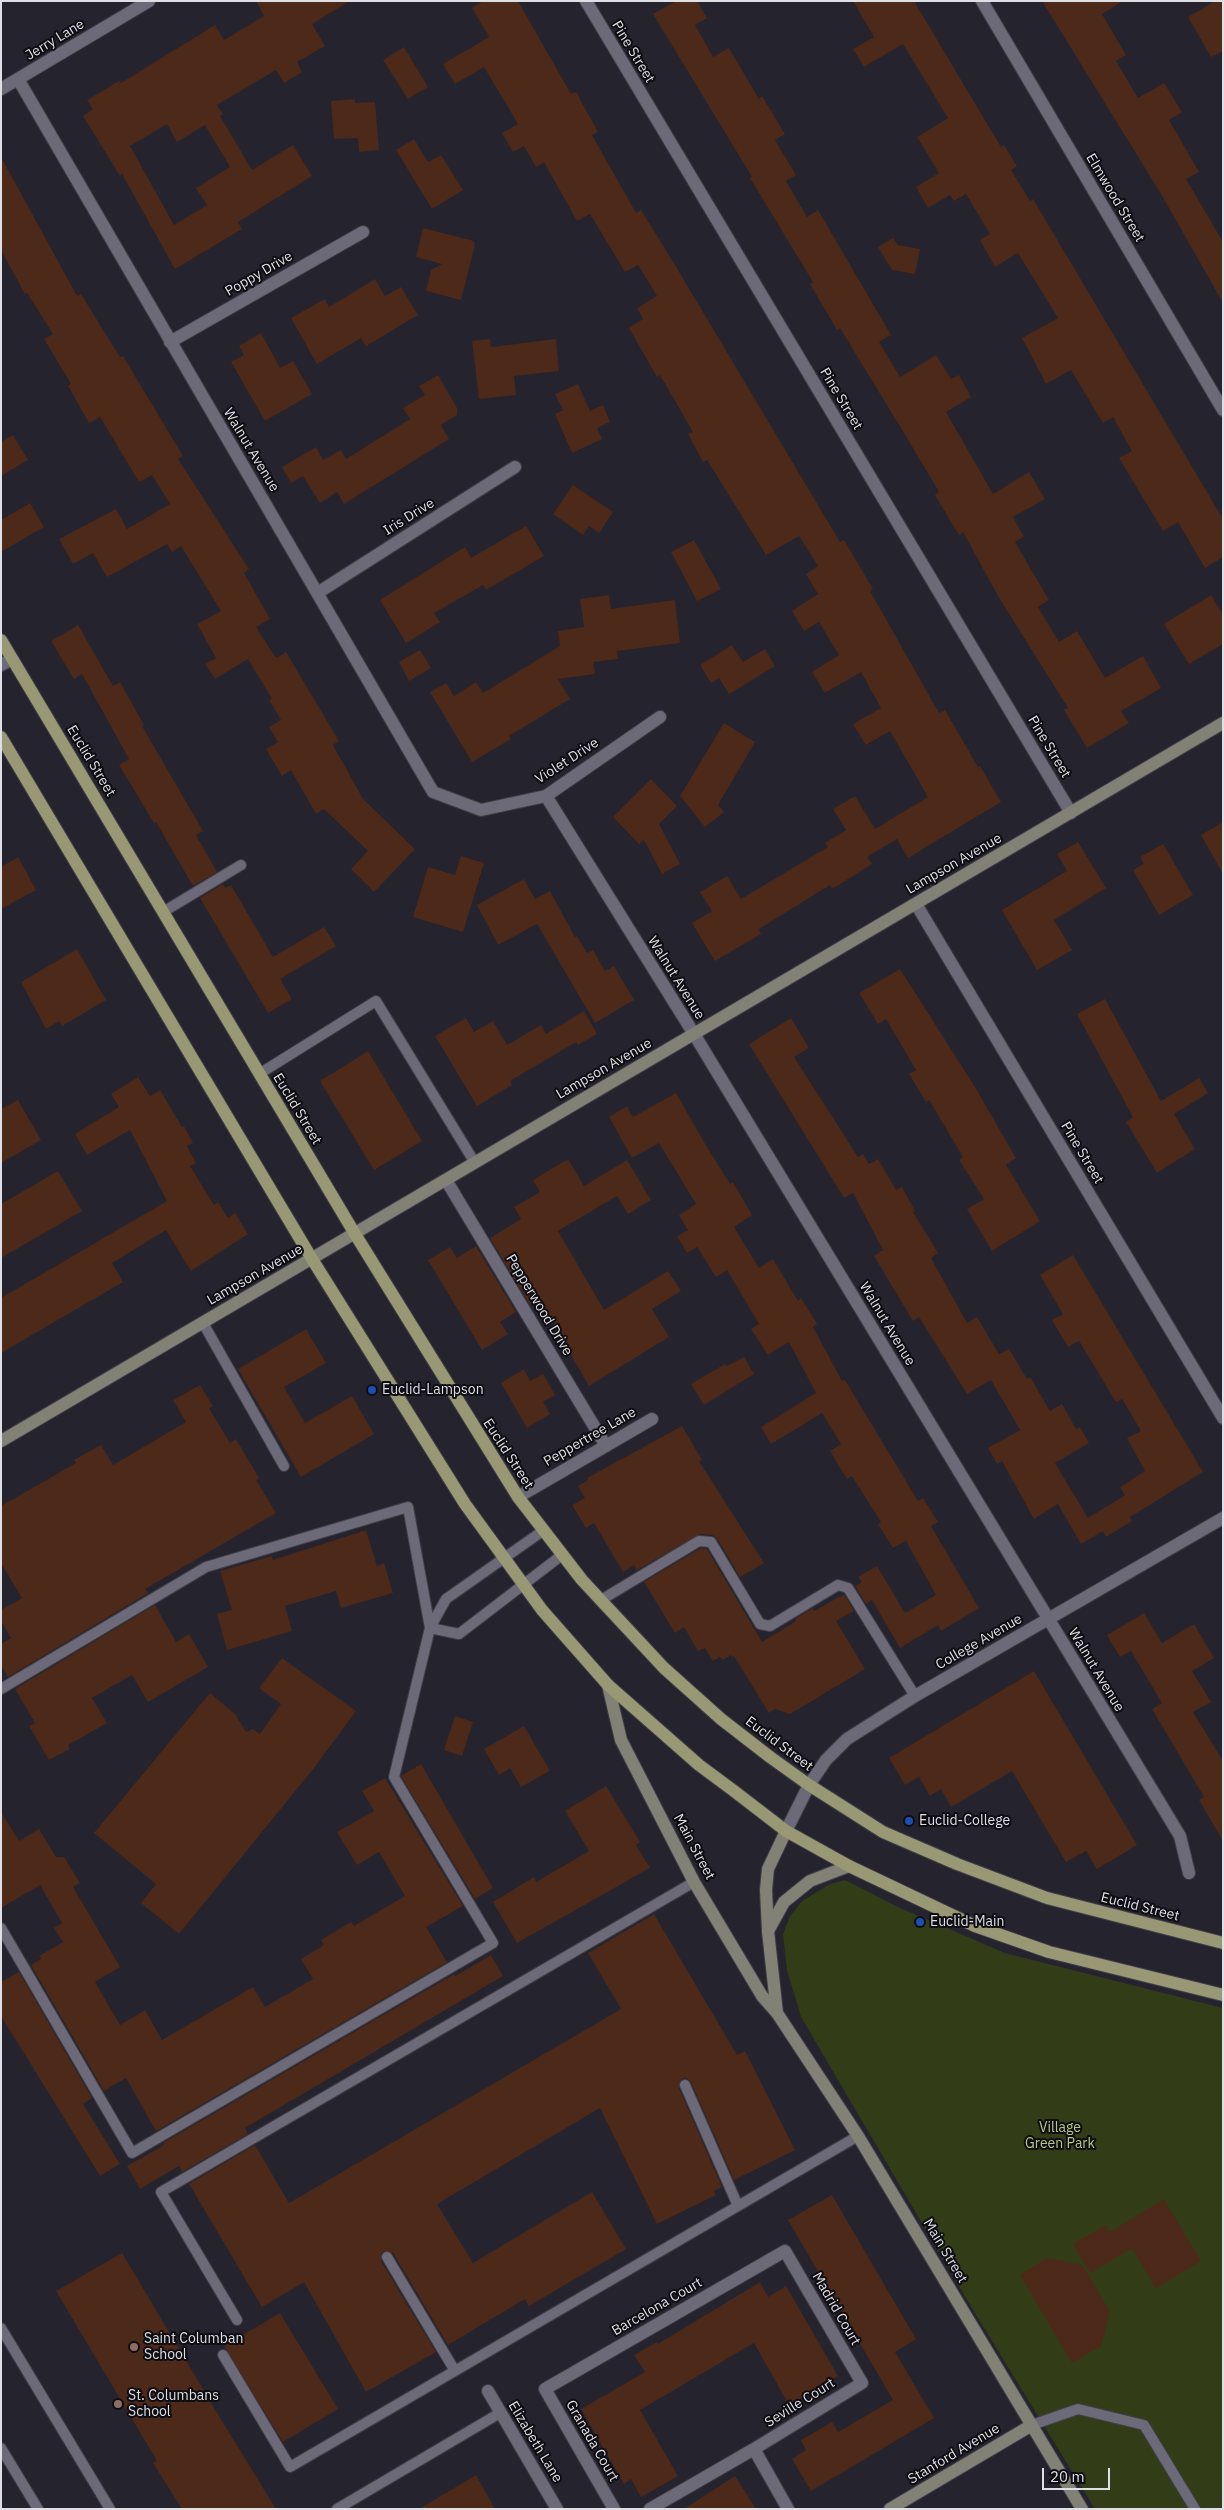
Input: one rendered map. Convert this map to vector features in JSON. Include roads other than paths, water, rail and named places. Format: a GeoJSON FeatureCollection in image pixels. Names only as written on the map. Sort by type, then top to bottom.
{"type":"FeatureCollection","features":[{"type":"Feature","properties":{"kind":"main road","name":"Euclid Street"},"geometry":{"type":"LineString","coordinates":[[1,640],[7,662],[163,912],[355,1234],[518,1498],[562,1555],[664,1668],[721,1719],[809,1785],[882,1832],[957,1864],[1047,1898],[1223,1943]]}},
{"type":"Feature","properties":{"kind":"main road"},"geometry":{"type":"LineString","coordinates":[[1,737],[312,1259],[465,1504],[523,1586],[575,1649],[608,1684],[699,1765],[786,1831],[849,1866],[975,1926],[1049,1952],[1223,1995]]}},
{"type":"Feature","properties":{"kind":"street","name":"Jerry Lane"},"geometry":{"type":"LineString","coordinates":[[1,89],[150,1]]}},
{"type":"Feature","properties":{"kind":"street","name":"Pine Street"},"geometry":{"type":"LineString","coordinates":[[586,1],[1071,813]]}},
{"type":"Feature","properties":{"kind":"street","name":"Elmwood Street"},"geometry":{"type":"LineString","coordinates":[[982,1],[1223,410]]}},
{"type":"Feature","properties":{"kind":"street","name":"Walnut Avenue"},"geometry":{"type":"LineString","coordinates":[[18,79],[170,342],[319,592],[433,792],[481,810]]}},
{"type":"Feature","properties":{"kind":"street","name":"Poppy Drive"},"geometry":{"type":"LineString","coordinates":[[170,342],[363,232]]}},
{"type":"Feature","properties":{"kind":"street","name":"Iris Drive"},"geometry":{"type":"LineString","coordinates":[[319,592],[515,467]]}},
{"type":"Feature","properties":{"kind":"street","name":"Violet Drive"},"geometry":{"type":"LineString","coordinates":[[481,810],[546,796],[660,717]]}},
{"type":"Feature","properties":{"kind":"street","name":"Lampson Avenue"},"geometry":{"type":"LineString","coordinates":[[1,1441],[1223,723]]}},
{"type":"Feature","properties":{"kind":"street","name":"Walnut Avenue"},"geometry":{"type":"LineString","coordinates":[[546,796],[694,1034],[1180,1836],[1189,1873]]}},
{"type":"Feature","properties":{"kind":"street","name":"Pine Street"},"geometry":{"type":"LineString","coordinates":[[916,904],[1223,1418]]}},
{"type":"Feature","properties":{"kind":"street","name":"Pepperwood Drive"},"geometry":{"type":"LineString","coordinates":[[446,1180],[606,1446]]}},
{"type":"Feature","properties":{"kind":"street","name":"Peppertree Lane"},"geometry":{"type":"LineString","coordinates":[[518,1498],[652,1418]]}},
{"type":"Feature","properties":{"kind":"street","name":"College Avenue"},"geometry":{"type":"LineString","coordinates":[[786,1831],[809,1785],[826,1760],[847,1739],[916,1696],[1223,1518]]}},
{"type":"Feature","properties":{"kind":"street","name":"Main Street"},"geometry":{"type":"LineString","coordinates":[[608,1684],[621,1740],[694,1882],[762,1996],[777,2013],[858,2136],[1082,2509]]}},
{"type":"Feature","properties":{"kind":"street","name":"Main Street"},"geometry":{"type":"LineString","coordinates":[[777,2013],[768,1931],[766,1890],[768,1869],[786,1831]]}},
{"type":"Feature","properties":{"kind":"street"},"geometry":{"type":"LineString","coordinates":[[768,1931],[784,1902],[810,1881],[849,1866]]}},
{"type":"Feature","properties":{"kind":"street","name":"Madrid Court"},"geometry":{"type":"LineString","coordinates":[[785,2251],[862,2383]]}},
{"type":"Feature","properties":{"kind":"street","name":"Barcelona Court"},"geometry":{"type":"LineString","coordinates":[[545,2389],[785,2251]]}},
{"type":"Feature","properties":{"kind":"street","name":"Seville Court"},"geometry":{"type":"LineString","coordinates":[[650,2509],[754,2449],[862,2383]]}},
{"type":"Feature","properties":{"kind":"street","name":"Granada Court"},"geometry":{"type":"LineString","coordinates":[[545,2389],[614,2509]]}},
{"type":"Feature","properties":{"kind":"street","name":"Elizabeth Lane"},"geometry":{"type":"LineString","coordinates":[[488,2391],[557,2509]]}},
{"type":"Feature","properties":{"kind":"street","name":"Stanford Avenue"},"geometry":{"type":"LineString","coordinates":[[890,2509],[1032,2425]]}},
{"type":"Feature","properties":{"kind":"street"},"geometry":{"type":"LineString","coordinates":[[754,2449],[788,2509]]}},
{"type":"Feature","properties":{"kind":"lane"},"geometry":{"type":"LineString","coordinates":[[163,912],[241,865]]}},
{"type":"Feature","properties":{"kind":"lane"},"geometry":{"type":"LineString","coordinates":[[259,1074],[376,1001],[476,1163]]}},
{"type":"Feature","properties":{"kind":"lane"},"geometry":{"type":"LineString","coordinates":[[203,1323],[284,1466]]}},
{"type":"Feature","properties":{"kind":"lane"},"geometry":{"type":"LineString","coordinates":[[1,1689],[206,1567],[408,1507],[430,1628]]}},
{"type":"Feature","properties":{"kind":"lane"},"geometry":{"type":"LineString","coordinates":[[1,1928],[132,2153],[493,1944],[394,1776],[430,1628],[446,1599],[504,1560],[544,1530]]}},
{"type":"Feature","properties":{"kind":"lane"},"geometry":{"type":"LineString","coordinates":[[601,1600],[699,1542],[711,1542],[760,1624],[770,1626],[838,1585],[848,1588],[916,1696]]}},
{"type":"Feature","properties":{"kind":"lane"},"geometry":{"type":"LineString","coordinates":[[430,1628],[459,1634],[562,1555]]}},
{"type":"Feature","properties":{"kind":"lane"},"geometry":{"type":"LineString","coordinates":[[238,2320],[161,2192],[694,1882]]}},
{"type":"Feature","properties":{"kind":"lane"},"geometry":{"type":"LineString","coordinates":[[685,2085],[738,2206]]}},
{"type":"Feature","properties":{"kind":"lane"},"geometry":{"type":"LineString","coordinates":[[223,2355],[290,2467],[858,2136]]}},
{"type":"Feature","properties":{"kind":"lane"},"geometry":{"type":"LineString","coordinates":[[387,2257],[455,2371]]}},
{"type":"Feature","properties":{"kind":"lane"},"geometry":{"type":"LineString","coordinates":[[1,2328],[110,2509]]}},
{"type":"Feature","properties":{"kind":"lane"},"geometry":{"type":"LineString","coordinates":[[1032,2425],[1078,2409],[1144,2425],[1195,2509]]}},
{"type":"Feature","properties":{"kind":"lane"},"geometry":{"type":"LineString","coordinates":[[337,2509],[500,2413]]}},
{"type":"Feature","properties":{"kind":"lane"},"geometry":{"type":"LineString","coordinates":[[1,2448],[38,2509]]}},
{"type":"Feature","properties":{"kind":"place","name":"Euclid-Lampson"},"geometry":{"type":"Point","coordinates":[372,1390]}},
{"type":"Feature","properties":{"kind":"place","name":"Euclid-College"},"geometry":{"type":"Point","coordinates":[909,1821]}},
{"type":"Feature","properties":{"kind":"place","name":"Euclid-Main"},"geometry":{"type":"Point","coordinates":[920,1922]}},
{"type":"Feature","properties":{"kind":"place","name":"Saint Columban School"},"geometry":{"type":"Point","coordinates":[134,2347]}},
{"type":"Feature","properties":{"kind":"place","name":"St. Columbans School"},"geometry":{"type":"Point","coordinates":[118,2404]}},
{"type":"Feature","properties":{"kind":"park label","name":"Village Green Park"},"geometry":{"type":"Point","coordinates":[1060,2136]}}]}
